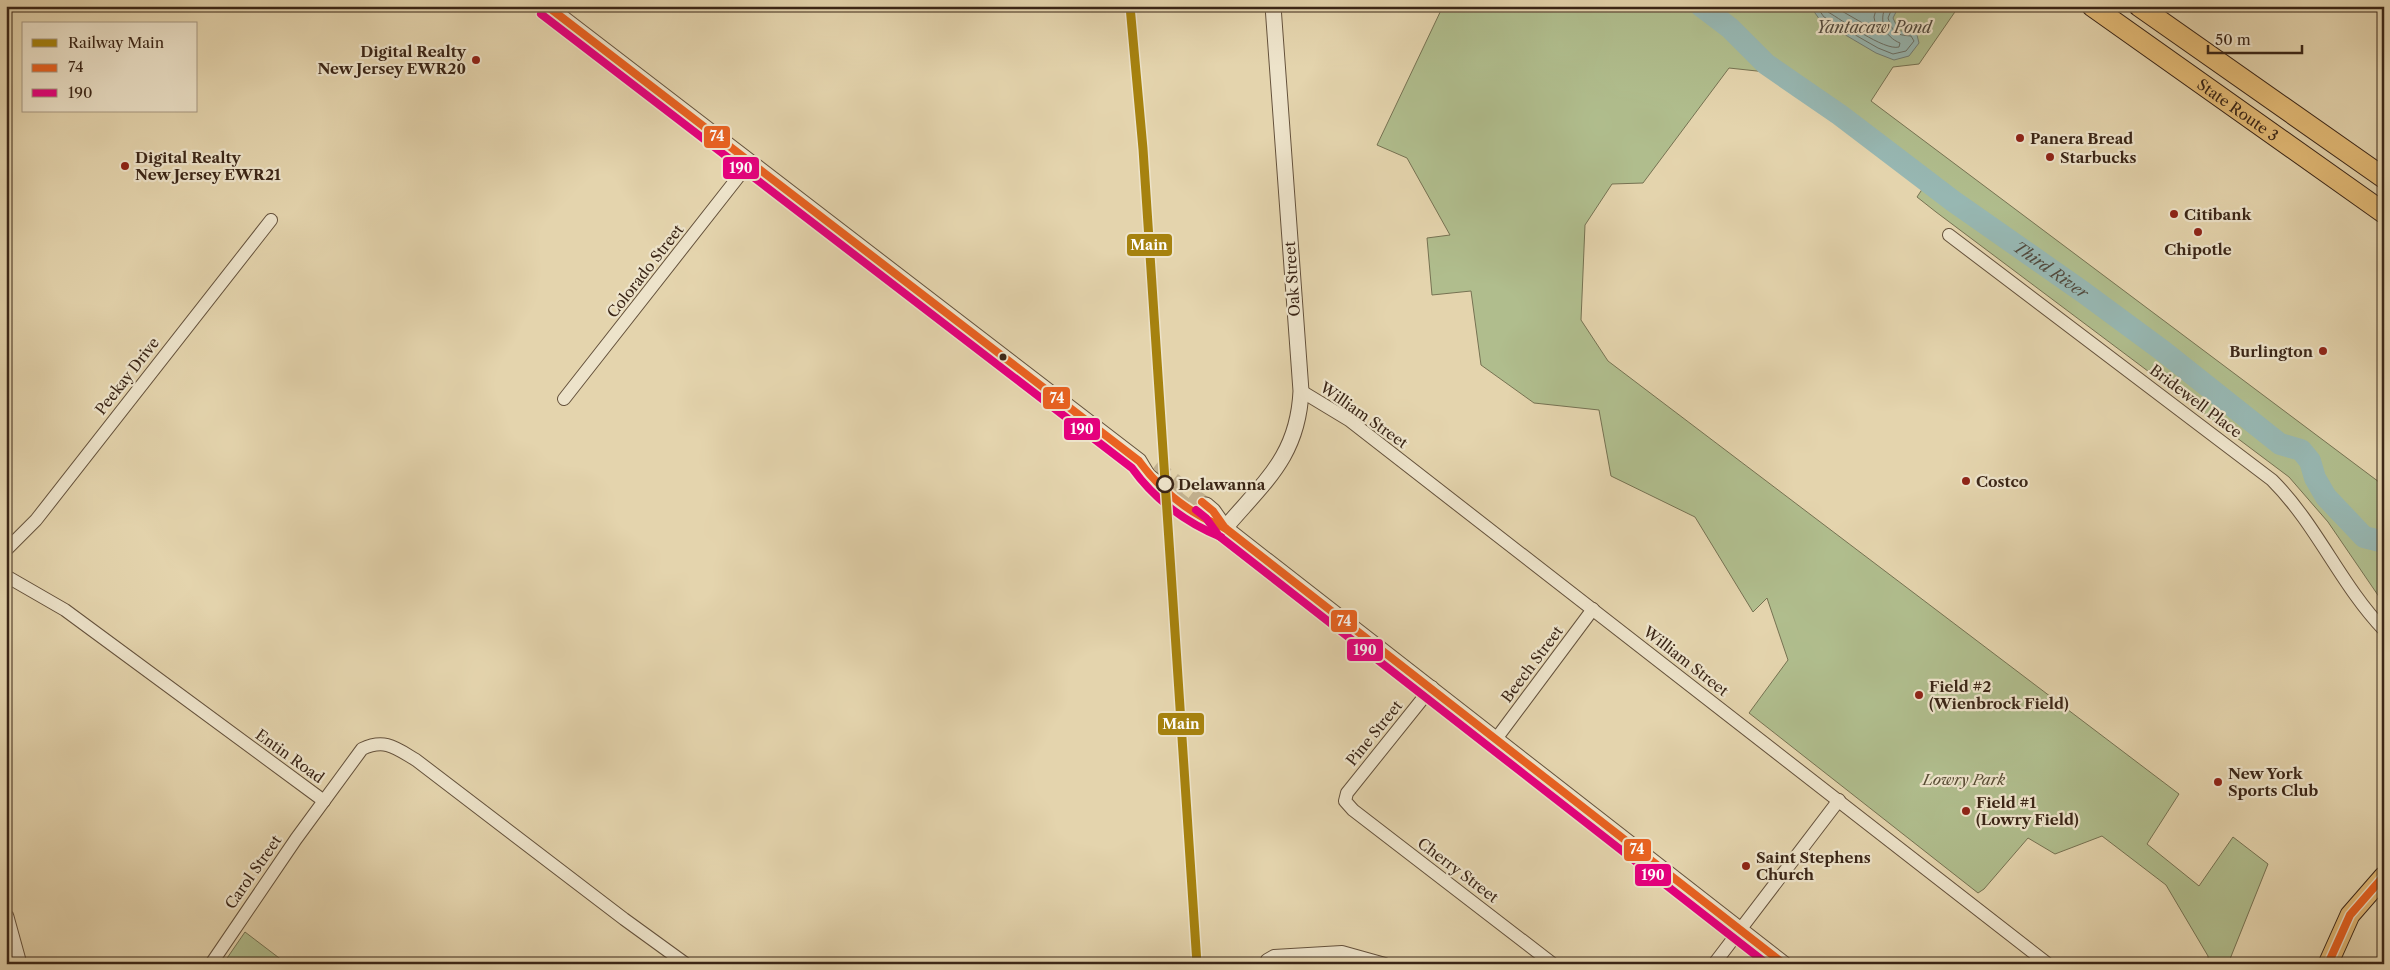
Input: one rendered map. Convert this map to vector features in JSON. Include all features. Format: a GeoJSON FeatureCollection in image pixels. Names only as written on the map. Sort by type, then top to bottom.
{"type":"FeatureCollection","features":[{"type":"Feature","properties":{"kind":"highway","name":"State Route 3"},"geometry":{"type":"LineString","coordinates":[[2092,6],[2384,213]]}},
{"type":"Feature","properties":{"kind":"highway","name":"State Route 3"},"geometry":{"type":"LineString","coordinates":[[2139,6],[2384,178]]}},
{"type":"Feature","properties":{"kind":"main road"},"geometry":{"type":"LineString","coordinates":[[2328,964],[2350,915],[2384,876]]}},
{"type":"Feature","properties":{"kind":"street"},"geometry":{"type":"LineString","coordinates":[[547,6],[1139,462],[1148,476],[1156,482]]}},
{"type":"Feature","properties":{"kind":"street","name":"Oak Street"},"geometry":{"type":"LineString","coordinates":[[1226,528],[1277,467],[1286,453],[1298,421],[1300,390],[1272,6]]}},
{"type":"Feature","properties":{"kind":"street","name":"Colorado Street"},"geometry":{"type":"LineString","coordinates":[[564,399],[750,162]]}},
{"type":"Feature","properties":{"kind":"street","name":"Peekay Drive"},"geometry":{"type":"LineString","coordinates":[[6,550],[17,542],[36,520],[271,220]]}},
{"type":"Feature","properties":{"kind":"street","name":"Bridewell Place"},"geometry":{"type":"LineString","coordinates":[[1949,236],[2272,480],[2296,506],[2318,537],[2348,587],[2384,630]]}},
{"type":"Feature","properties":{"kind":"street","name":"William Street"},"geometry":{"type":"LineString","coordinates":[[1300,390],[1349,420],[2048,964]]}},
{"type":"Feature","properties":{"kind":"street"},"geometry":{"type":"LineString","coordinates":[[1139,462],[1155,466]]}},
{"type":"Feature","properties":{"kind":"street"},"geometry":{"type":"LineString","coordinates":[[1206,505],[1226,528],[1432,687],[1784,964]]}},
{"type":"Feature","properties":{"kind":"street"},"geometry":{"type":"LineString","coordinates":[[1206,521],[1226,528]]}},
{"type":"Feature","properties":{"kind":"street","name":"Entin Road"},"geometry":{"type":"LineString","coordinates":[[6,576],[65,610],[324,801],[362,749],[375,742],[389,745],[416,760],[686,964]]}},
{"type":"Feature","properties":{"kind":"street","name":"Beech Street"},"geometry":{"type":"LineString","coordinates":[[1496,738],[1593,609]]}},
{"type":"Feature","properties":{"kind":"street","name":"Pine Street"},"geometry":{"type":"LineString","coordinates":[[1345,801],[1347,793],[1432,687]]}},
{"type":"Feature","properties":{"kind":"street"},"geometry":{"type":"LineString","coordinates":[[1714,964],[1838,800]]}},
{"type":"Feature","properties":{"kind":"street","name":"Carol Street"},"geometry":{"type":"LineString","coordinates":[[211,964],[324,801]]}},
{"type":"Feature","properties":{"kind":"street","name":"Cherry Street"},"geometry":{"type":"LineString","coordinates":[[1345,801],[1353,810],[1553,964]]}},
{"type":"Feature","properties":{"kind":"street"},"geometry":{"type":"LineString","coordinates":[[6,917],[18,964]]}},
{"type":"Feature","properties":{"kind":"street"},"geometry":{"type":"LineString","coordinates":[[1266,964],[1267,960],[1274,956],[1342,952],[1385,964]]}},
{"type":"Feature","properties":{"kind":"green space","name":"Lowry Park"},"geometry":{"type":"Polygon","coordinates":[[[1443,6],[1959,6],[1919,64],[1893,67],[1871,101],[2379,482],[2384,480],[2384,604],[2328,522],[2289,477],[1936,212],[1917,197],[1923,188],[1766,72],[1729,68],[1643,183],[1612,184],[1585,225],[1581,320],[1608,361],[2179,794],[2147,844],[2199,886],[2233,837],[2268,864],[2228,964],[2208,964],[2208,956],[2166,885],[2102,836],[2055,854],[2028,838],[1984,889],[1978,893],[1749,713],[1788,660],[1767,598],[1753,612],[1695,517],[1611,476],[1599,410],[1534,403],[1481,365],[1471,291],[1432,295],[1427,238],[1450,235],[1407,158],[1377,145],[1443,6]]]}},
{"type":"Feature","properties":{"kind":"green space"},"geometry":{"type":"Polygon","coordinates":[[[245,932],[287,964],[223,964],[245,932]]]}},
{"type":"Feature","properties":{"kind":"water","name":"Yantacaw Pond"},"geometry":{"type":"Polygon","coordinates":[[[1810,6],[1899,6],[1893,18],[1899,31],[1916,31],[1919,43],[1909,56],[1894,60],[1876,53],[1820,20],[1810,6]]]}},
{"type":"Feature","properties":{"kind":"waterway","name":"Third River"},"geometry":{"type":"LineString","coordinates":[[1701,6],[1730,28],[1766,64],[1840,115],[1953,201],[2083,292],[2163,351],[2280,444],[2301,450],[2310,461],[2315,478],[2326,497],[2364,537],[2384,542]]}},
{"type":"Feature","properties":{"kind":"tunnel"},"geometry":{"type":"LineString","coordinates":[[1155,466],[1206,505]]}},
{"type":"Feature","properties":{"kind":"tunnel"},"geometry":{"type":"LineString","coordinates":[[1156,482],[1206,521]]}},
{"type":"Feature","properties":{"kind":"rail line","name":"Main"},"geometry":{"type":"LineString","coordinates":[[1130,6],[1143,149],[1197,964]]}},
{"type":"Feature","properties":{"kind":"transit line","name":"74"},"geometry":{"type":"LineString","coordinates":[[547,6],[1139,461],[1177,501],[1200,516],[1225,528]]}},
{"type":"Feature","properties":{"kind":"transit line","name":"190"},"geometry":{"type":"LineString","coordinates":[[541,14],[1132,468],[1150,490],[1172,509],[1195,525],[1221,537]]}},
{"type":"Feature","properties":{"kind":"transit line","name":"74"},"geometry":{"type":"LineString","coordinates":[[1202,502],[1213,511],[1225,528],[1784,964]]}},
{"type":"Feature","properties":{"kind":"transit line","name":"190"},"geometry":{"type":"LineString","coordinates":[[1196,510],[1206,518],[1219,536],[1767,964]]}},
{"type":"Feature","properties":{"kind":"transit line","name":"74"},"geometry":{"type":"LineString","coordinates":[[2328,964],[2350,915],[2384,876]]}},
{"type":"Feature","properties":{"kind":"place","name":"Digital Realty New Jersey EWR20"},"geometry":{"type":"Point","coordinates":[476,60]}},
{"type":"Feature","properties":{"kind":"place","name":"Panera Bread"},"geometry":{"type":"Point","coordinates":[2020,138]}},
{"type":"Feature","properties":{"kind":"place","name":"Starbucks"},"geometry":{"type":"Point","coordinates":[2050,157]}},
{"type":"Feature","properties":{"kind":"place","name":"Digital Realty New Jersey EWR21"},"geometry":{"type":"Point","coordinates":[125,166]}},
{"type":"Feature","properties":{"kind":"place","name":"Citibank"},"geometry":{"type":"Point","coordinates":[2174,214]}},
{"type":"Feature","properties":{"kind":"place","name":"Chipotle"},"geometry":{"type":"Point","coordinates":[2198,232]}},
{"type":"Feature","properties":{"kind":"place","name":"Burlington"},"geometry":{"type":"Point","coordinates":[2323,351]}},
{"type":"Feature","properties":{"kind":"place","name":"Costco"},"geometry":{"type":"Point","coordinates":[1966,481]}},
{"type":"Feature","properties":{"kind":"place","name":"Delawanna"},"geometry":{"type":"Point","coordinates":[1165,484]}},
{"type":"Feature","properties":{"kind":"place","name":"Field #2 (Wienbrock Field)"},"geometry":{"type":"Point","coordinates":[1919,695]}},
{"type":"Feature","properties":{"kind":"place","name":"New York Sports Club"},"geometry":{"type":"Point","coordinates":[2218,782]}},
{"type":"Feature","properties":{"kind":"place","name":"Field #1 (Lowry Field)"},"geometry":{"type":"Point","coordinates":[1966,811]}},
{"type":"Feature","properties":{"kind":"place","name":"Saint Stephens Church"},"geometry":{"type":"Point","coordinates":[1746,866]}}]}
